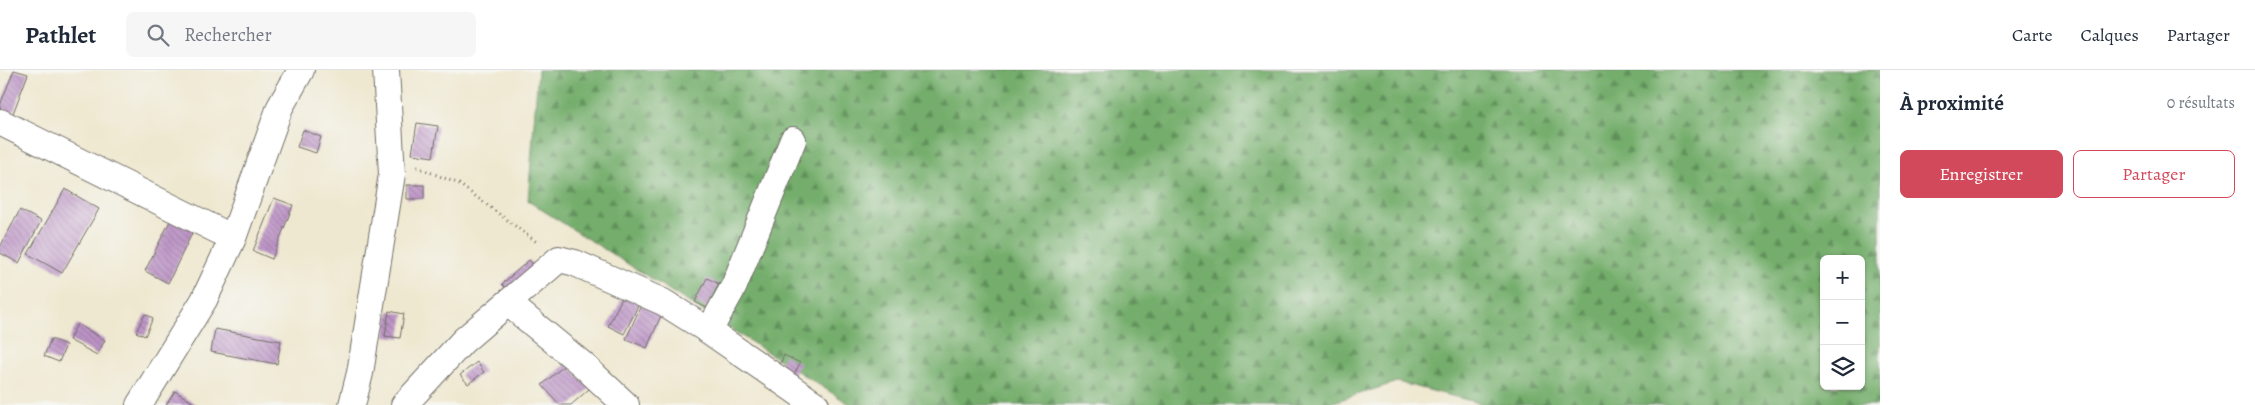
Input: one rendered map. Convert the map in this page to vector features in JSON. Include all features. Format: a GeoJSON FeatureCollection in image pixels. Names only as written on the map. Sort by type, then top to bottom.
{"type":"FeatureCollection","features":[{"type":"Feature","properties":{"kind":"street"},"geometry":{"type":"LineString","coordinates":[[139,405],[204,300],[233,238],[280,107],[301,70]]}},
{"type":"Feature","properties":{"kind":"street"},"geometry":{"type":"LineString","coordinates":[[352,405],[360,373],[392,174],[386,70]]}},
{"type":"Feature","properties":{"kind":"street"},"geometry":{"type":"LineString","coordinates":[[0,122],[233,238]]}},
{"type":"Feature","properties":{"kind":"street"},"geometry":{"type":"LineString","coordinates":[[709,331],[734,286],[793,140]]}},
{"type":"Feature","properties":{"kind":"street"},"geometry":{"type":"LineString","coordinates":[[404,405],[462,341],[559,259],[575,263],[662,302],[709,331],[816,405]]}},
{"type":"Feature","properties":{"kind":"street"},"geometry":{"type":"LineString","coordinates":[[508,303],[582,364],[626,405]]}},
{"type":"Feature","properties":{"kind":"path"},"geometry":{"type":"LineString","coordinates":[[391,157],[459,184],[559,259]]}},
{"type":"Feature","properties":{"kind":"green space"},"geometry":{"type":"Polygon","coordinates":[[[538,70],[1880,70],[1880,405],[1487,405],[1397,382],[1324,405],[851,405],[528,201],[538,70]]]}},
{"type":"Feature","properties":{"kind":"building"},"geometry":{"type":"Polygon","coordinates":[[[14,70],[28,74],[12,116],[0,111],[0,105],[14,70]]]}},
{"type":"Feature","properties":{"kind":"building"},"geometry":{"type":"Polygon","coordinates":[[[417,123],[438,126],[433,157],[412,154],[417,123]]]}},
{"type":"Feature","properties":{"kind":"building"},"geometry":{"type":"Polygon","coordinates":[[[303,130],[321,137],[316,153],[297,147],[303,130]]]}},
{"type":"Feature","properties":{"kind":"building"},"geometry":{"type":"Polygon","coordinates":[[[407,185],[424,185],[424,199],[407,199],[407,185]]]}},
{"type":"Feature","properties":{"kind":"building"},"geometry":{"type":"Polygon","coordinates":[[[65,189],[99,209],[62,273],[28,254],[65,189]]]}},
{"type":"Feature","properties":{"kind":"building"},"geometry":{"type":"Polygon","coordinates":[[[274,198],[293,205],[272,259],[253,251],[274,198]]]}},
{"type":"Feature","properties":{"kind":"building"},"geometry":{"type":"Polygon","coordinates":[[[20,210],[41,221],[19,263],[0,253],[0,247],[20,210]]]}},
{"type":"Feature","properties":{"kind":"building"},"geometry":{"type":"Polygon","coordinates":[[[172,217],[194,229],[168,283],[145,271],[172,217]]]}},
{"type":"Feature","properties":{"kind":"building"},"geometry":{"type":"Polygon","coordinates":[[[529,260],[539,271],[512,295],[502,284],[529,260]]]}},
{"type":"Feature","properties":{"kind":"building"},"geometry":{"type":"Polygon","coordinates":[[[707,278],[719,284],[707,308],[695,302],[707,278]]]}},
{"type":"Feature","properties":{"kind":"building"},"geometry":{"type":"Polygon","coordinates":[[[624,294],[640,302],[624,334],[608,326],[624,294]]]}},
{"type":"Feature","properties":{"kind":"building"},"geometry":{"type":"Polygon","coordinates":[[[642,303],[663,311],[647,348],[626,339],[642,303]]]}},
{"type":"Feature","properties":{"kind":"building"},"geometry":{"type":"Polygon","coordinates":[[[389,311],[404,314],[400,338],[385,336],[389,311]]]}},
{"type":"Feature","properties":{"kind":"building"},"geometry":{"type":"Polygon","coordinates":[[[145,314],[153,318],[145,336],[136,332],[145,314]]]}},
{"type":"Feature","properties":{"kind":"building"},"geometry":{"type":"Polygon","coordinates":[[[77,324],[105,340],[97,355],[69,340],[77,324]]]}},
{"type":"Feature","properties":{"kind":"building"},"geometry":{"type":"Polygon","coordinates":[[[215,329],[281,341],[277,364],[211,352],[215,329]]]}},
{"type":"Feature","properties":{"kind":"building"},"geometry":{"type":"Polygon","coordinates":[[[51,339],[66,345],[59,362],[44,356],[51,339]]]}},
{"type":"Feature","properties":{"kind":"building"},"geometry":{"type":"Polygon","coordinates":[[[784,355],[800,363],[792,379],[777,372],[784,355]]]}},
{"type":"Feature","properties":{"kind":"building"},"geometry":{"type":"Polygon","coordinates":[[[477,362],[484,372],[468,384],[460,375],[477,362]]]}},
{"type":"Feature","properties":{"kind":"building"},"geometry":{"type":"Polygon","coordinates":[[[567,363],[589,389],[571,405],[560,405],[542,385],[567,363]]]}},
{"type":"Feature","properties":{"kind":"building"},"geometry":{"type":"Polygon","coordinates":[[[175,391],[197,405],[166,405],[175,391]]]}}]}
